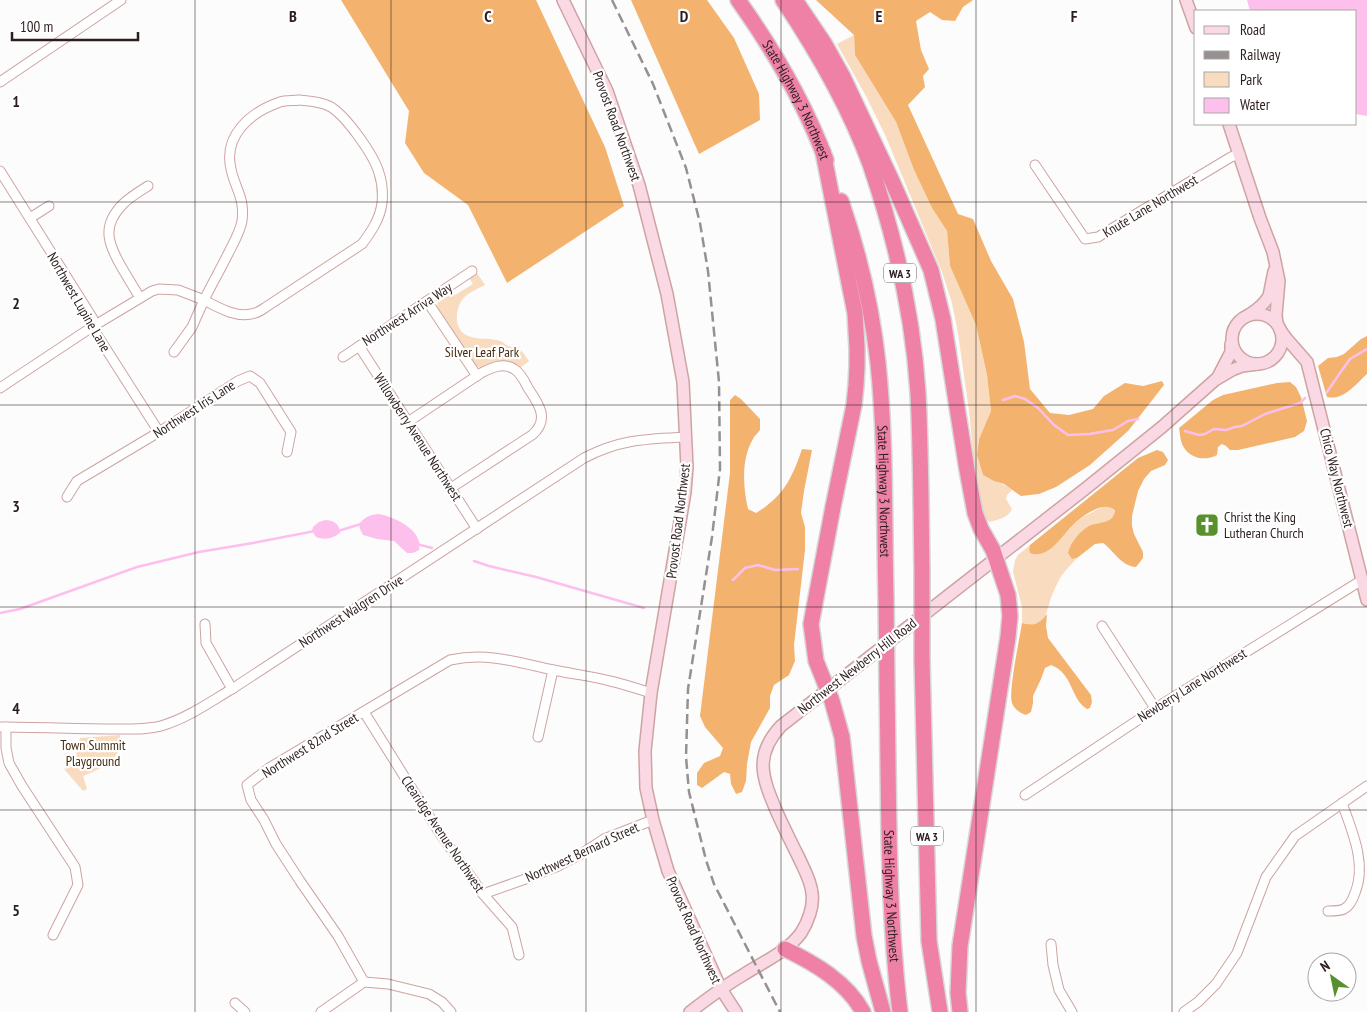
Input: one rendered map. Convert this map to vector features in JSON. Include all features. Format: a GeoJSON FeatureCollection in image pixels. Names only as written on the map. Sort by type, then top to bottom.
{"type":"FeatureCollection","features":[{"type":"Feature","properties":{"kind":"highway","name":"State Highway 3 Northwest"},"geometry":{"type":"LineString","coordinates":[[738,0],[784,73],[823,152],[855,246],[875,340],[882,425],[892,934],[900,1012]]}},
{"type":"Feature","properties":{"kind":"highway","name":"WA 3"},"geometry":{"type":"LineString","coordinates":[[783,0],[826,70],[858,135],[889,226],[908,308],[918,393],[922,660],[930,941],[940,1012]]}},
{"type":"Feature","properties":{"kind":"highway"},"geometry":{"type":"LineString","coordinates":[[795,0],[824,43],[843,77],[931,270],[944,319],[975,513],[996,558],[1008,595],[1009,622],[960,946],[958,993],[960,1012]]}},
{"type":"Feature","properties":{"kind":"highway"},"geometry":{"type":"LineString","coordinates":[[823,152],[853,304],[857,348],[854,405],[832,507],[811,624],[816,662],[837,714],[842,737],[864,936],[883,1012]]}},
{"type":"Feature","properties":{"kind":"highway"},"geometry":{"type":"LineString","coordinates":[[784,949],[806,959],[846,989],[863,1012]]}},
{"type":"Feature","properties":{"kind":"main road","name":"Provost Road Northwest"},"geometry":{"type":"LineString","coordinates":[[563,0],[607,91],[639,185],[667,294],[683,382],[687,467],[682,516],[651,693],[644,751],[646,788],[668,871],[721,989],[736,1012]]}},
{"type":"Feature","properties":{"kind":"main road"},"geometry":{"type":"LineString","coordinates":[[1186,0],[1194,22]]}},
{"type":"Feature","properties":{"kind":"main road"},"geometry":{"type":"LineString","coordinates":[[1229,125],[1276,264],[1279,281],[1276,315],[1282,340],[1280,348],[1271,359]]}},
{"type":"Feature","properties":{"kind":"main road"},"geometry":{"type":"LineString","coordinates":[[1276,264],[1269,296],[1260,308],[1236,324],[1232,332],[1234,350],[1240,358],[1250,363],[1258,364],[1286,353],[1304,358]]}},
{"type":"Feature","properties":{"kind":"main road"},"geometry":{"type":"LineString","coordinates":[[1248,315],[1256,314],[1272,318],[1279,327]]}},
{"type":"Feature","properties":{"kind":"main road","name":"Chico Way Northwest"},"geometry":{"type":"LineString","coordinates":[[1279,327],[1307,362],[1367,600]]}},
{"type":"Feature","properties":{"kind":"main road","name":"Northwest Newberry Hill Road"},"geometry":{"type":"LineString","coordinates":[[1215,380],[1231,352],[1232,340]]}},
{"type":"Feature","properties":{"kind":"main road","name":"Northwest Newberry Hill Road"},"geometry":{"type":"LineString","coordinates":[[690,1012],[721,989],[784,949],[796,938],[806,924],[811,908],[812,892],[807,875],[767,789],[764,777],[763,762],[766,748],[774,733],[827,689],[1162,427],[1215,380],[1242,366],[1258,364]]}},
{"type":"Feature","properties":{"kind":"street"},"geometry":{"type":"LineString","coordinates":[[0,82],[121,0]]}},
{"type":"Feature","properties":{"kind":"street"},"geometry":{"type":"LineString","coordinates":[[0,388],[92,327],[140,298],[160,289],[168,288],[187,292],[204,300],[221,309],[244,315],[255,313],[362,244],[380,213],[382,190],[379,171],[365,146],[353,130],[343,117],[330,106],[316,101],[282,102],[264,109],[246,121],[234,135],[229,154],[231,170],[240,193],[242,222],[238,234],[204,300],[192,327],[174,352]]}},
{"type":"Feature","properties":{"kind":"street","name":"Knute Lane Northwest"},"geometry":{"type":"LineString","coordinates":[[1035,165],[1085,239],[1098,237],[1231,157],[1240,154]]}},
{"type":"Feature","properties":{"kind":"street","name":"Northwest Lupine Lane"},"geometry":{"type":"LineString","coordinates":[[0,171],[93,319],[92,327],[159,432]]}},
{"type":"Feature","properties":{"kind":"street"},"geometry":{"type":"LineString","coordinates":[[140,298],[113,252],[108,238],[112,218],[123,204],[148,186]]}},
{"type":"Feature","properties":{"kind":"street"},"geometry":{"type":"LineString","coordinates":[[30,218],[49,206]]}},
{"type":"Feature","properties":{"kind":"street","name":"Northwest Arriva Way"},"geometry":{"type":"LineString","coordinates":[[343,356],[472,271]]}},
{"type":"Feature","properties":{"kind":"street"},"geometry":{"type":"LineString","coordinates":[[427,300],[476,376]]}},
{"type":"Feature","properties":{"kind":"street","name":"Willowberry Avenue Northwest"},"geometry":{"type":"LineString","coordinates":[[359,346],[477,529]]}},
{"type":"Feature","properties":{"kind":"street"},"geometry":{"type":"LineString","coordinates":[[408,422],[476,376],[498,366],[514,369],[521,376],[539,404],[542,413],[540,425],[532,436],[450,488]]}},
{"type":"Feature","properties":{"kind":"street","name":"Northwest Iris Lane"},"geometry":{"type":"LineString","coordinates":[[66,496],[77,481],[159,432],[238,381],[250,376],[260,383],[291,432],[287,452]]}},
{"type":"Feature","properties":{"kind":"street","name":"Northwest Walgren Drive"},"geometry":{"type":"LineString","coordinates":[[3,727],[136,729],[162,726],[191,714],[561,473],[597,452],[634,440],[686,437]]}},
{"type":"Feature","properties":{"kind":"street","name":"Newberry Lane Northwest"},"geometry":{"type":"LineString","coordinates":[[1025,795],[1155,708],[1362,580]]}},
{"type":"Feature","properties":{"kind":"street"},"geometry":{"type":"LineString","coordinates":[[205,624],[206,643],[232,689]]}},
{"type":"Feature","properties":{"kind":"street"},"geometry":{"type":"LineString","coordinates":[[1102,626],[1155,708]]}},
{"type":"Feature","properties":{"kind":"street","name":"Northwest 82nd Street"},"geometry":{"type":"LineString","coordinates":[[364,982],[338,936],[276,844],[251,800],[247,785],[269,768],[450,660],[467,656],[504,659],[609,680],[651,693]]}},
{"type":"Feature","properties":{"kind":"street"},"geometry":{"type":"LineString","coordinates":[[538,737],[553,670]]}},
{"type":"Feature","properties":{"kind":"street","name":"Clearidge Avenue Northwest"},"geometry":{"type":"LineString","coordinates":[[364,712],[439,832],[483,894],[512,927],[520,956]]}},
{"type":"Feature","properties":{"kind":"street"},"geometry":{"type":"LineString","coordinates":[[3,727],[9,763],[75,867],[78,885],[52,935]]}},
{"type":"Feature","properties":{"kind":"street"},"geometry":{"type":"LineString","coordinates":[[1184,1012],[1198,1002],[1216,984],[1237,953],[1266,877],[1295,836],[1367,786]]}},
{"type":"Feature","properties":{"kind":"street"},"geometry":{"type":"LineString","coordinates":[[1328,911],[1343,909],[1352,901],[1357,889],[1360,868],[1354,838],[1342,804]]}},
{"type":"Feature","properties":{"kind":"street","name":"Northwest Bernard Street"},"geometry":{"type":"LineString","coordinates":[[483,894],[556,867],[604,839],[653,820]]}},
{"type":"Feature","properties":{"kind":"street"},"geometry":{"type":"LineString","coordinates":[[1051,944],[1053,965],[1059,990],[1072,1012]]}},
{"type":"Feature","properties":{"kind":"street"},"geometry":{"type":"LineString","coordinates":[[321,1012],[364,982],[388,984],[429,994],[442,1002],[451,1012]]}},
{"type":"Feature","properties":{"kind":"street"},"geometry":{"type":"LineString","coordinates":[[235,1003],[245,1012]]}},
{"type":"Feature","properties":{"kind":"green space"},"geometry":{"type":"Polygon","coordinates":[[[854,35],[855,55],[896,122],[914,170],[932,208],[947,231],[950,266],[976,325],[987,375],[991,411],[979,439],[977,455],[983,475],[1012,490],[1006,499],[1012,509],[1010,512],[1003,518],[990,522],[984,518],[977,493],[969,411],[952,303],[942,272],[886,137],[837,44],[854,35]]]}},
{"type":"Feature","properties":{"kind":"green space","name":"Silver Leaf Park"},"geometry":{"type":"Polygon","coordinates":[[[477,273],[485,285],[469,293],[462,300],[457,314],[459,328],[470,337],[497,340],[511,347],[519,347],[529,361],[520,368],[475,366],[438,310],[439,300],[443,296],[451,290],[455,295],[473,284],[469,278],[477,273]]]}},
{"type":"Feature","properties":{"kind":"green space"},"geometry":{"type":"Polygon","coordinates":[[[1107,506],[1112,508],[1115,512],[1114,515],[1107,521],[1094,524],[1072,559],[1077,558],[1060,579],[1045,617],[1039,623],[1022,623],[1022,607],[1013,572],[1018,555],[1030,545],[1029,549],[1066,533],[1083,517],[1107,506]]]}},
{"type":"Feature","properties":{"kind":"green space","name":"Town Summit Playground"},"geometry":{"type":"Polygon","coordinates":[[[120,735],[120,747],[115,757],[100,768],[83,776],[87,789],[83,791],[64,769],[78,764],[77,751],[80,738],[120,735]]]}},
{"type":"Feature","properties":{"kind":"shaded area"},"geometry":{"type":"Polygon","coordinates":[[[341,0],[536,0],[605,147],[624,206],[507,283],[468,205],[424,173],[405,143],[409,111],[341,0]]]}},
{"type":"Feature","properties":{"kind":"shaded area"},"geometry":{"type":"Polygon","coordinates":[[[631,0],[707,0],[734,38],[759,94],[760,120],[699,154],[631,0]]]}},
{"type":"Feature","properties":{"kind":"shaded area"},"geometry":{"type":"Polygon","coordinates":[[[816,0],[973,0],[963,7],[955,21],[942,20],[930,12],[916,21],[921,50],[929,69],[923,76],[925,87],[908,105],[958,214],[973,219],[991,261],[1013,299],[1024,342],[1030,389],[1050,413],[1069,415],[1093,409],[1104,396],[1125,383],[1143,386],[1162,381],[1164,385],[1128,431],[1090,465],[1056,487],[1039,494],[1021,496],[1004,484],[983,475],[977,455],[979,439],[991,411],[987,375],[976,325],[950,266],[947,231],[932,208],[914,170],[896,122],[855,55],[854,35],[816,0]]]}},
{"type":"Feature","properties":{"kind":"shaded area"},"geometry":{"type":"Polygon","coordinates":[[[1367,336],[1367,374],[1344,394],[1333,398],[1327,397],[1318,366],[1328,358],[1344,354],[1367,336]]]}},
{"type":"Feature","properties":{"kind":"shaded area"},"geometry":{"type":"Polygon","coordinates":[[[1290,382],[1296,387],[1301,397],[1307,421],[1304,431],[1295,437],[1238,450],[1230,450],[1222,444],[1218,447],[1217,455],[1207,458],[1192,455],[1185,449],[1181,442],[1179,428],[1213,400],[1223,395],[1290,382]]]}},
{"type":"Feature","properties":{"kind":"shaded area"},"geometry":{"type":"Polygon","coordinates":[[[735,395],[760,419],[760,430],[746,455],[744,482],[748,509],[756,513],[774,500],[786,486],[795,469],[802,449],[812,450],[801,513],[805,527],[805,550],[794,645],[795,661],[789,675],[774,685],[770,696],[770,708],[751,742],[746,781],[742,792],[736,794],[731,784],[730,774],[724,772],[702,788],[697,785],[697,773],[704,763],[720,756],[723,748],[705,727],[700,716],[730,473],[730,400],[735,395]]]}},
{"type":"Feature","properties":{"kind":"shaded area"},"geometry":{"type":"Polygon","coordinates":[[[1157,450],[1163,452],[1168,460],[1165,465],[1151,471],[1144,479],[1138,491],[1132,516],[1134,534],[1143,552],[1143,558],[1136,567],[1126,564],[1103,543],[1095,544],[1077,558],[1072,559],[1068,553],[1073,541],[1086,528],[1111,519],[1115,511],[1106,507],[1094,510],[1083,517],[1049,550],[1037,554],[1030,553],[1030,545],[1138,458],[1157,450]]]}},
{"type":"Feature","properties":{"kind":"shaded area"},"geometry":{"type":"Polygon","coordinates":[[[1047,614],[1048,638],[1091,695],[1092,702],[1090,708],[1087,709],[1082,705],[1064,674],[1051,665],[1045,668],[1033,696],[1031,712],[1026,715],[1012,703],[1015,664],[1022,623],[1036,623],[1047,614]]]}},
{"type":"Feature","properties":{"kind":"water"},"geometry":{"type":"Polygon","coordinates":[[[1247,0],[1367,0],[1367,116],[1357,114],[1357,10],[1250,10],[1247,0]]]}},
{"type":"Feature","properties":{"kind":"water"},"geometry":{"type":"Polygon","coordinates":[[[378,514],[399,521],[412,530],[417,536],[419,550],[407,553],[394,541],[363,535],[359,524],[367,517],[378,514]]]}},
{"type":"Feature","properties":{"kind":"water"},"geometry":{"type":"Polygon","coordinates":[[[325,520],[336,523],[340,533],[328,538],[316,537],[312,531],[313,527],[325,520]]]}},
{"type":"Feature","properties":{"kind":"waterway"},"geometry":{"type":"LineString","coordinates":[[1327,392],[1350,359],[1367,349]]}},
{"type":"Feature","properties":{"kind":"waterway"},"geometry":{"type":"LineString","coordinates":[[1003,400],[1015,396],[1025,399],[1068,435],[1113,430],[1128,421],[1138,419]]}},
{"type":"Feature","properties":{"kind":"waterway"},"geometry":{"type":"LineString","coordinates":[[1185,431],[1199,435],[1214,429],[1226,430],[1242,426],[1265,414],[1300,403],[1305,398]]}},
{"type":"Feature","properties":{"kind":"waterway"},"geometry":{"type":"LineString","coordinates":[[338,531],[361,524]]}},
{"type":"Feature","properties":{"kind":"waterway"},"geometry":{"type":"LineString","coordinates":[[0,613],[20,609],[137,567],[199,552],[315,531]]}},
{"type":"Feature","properties":{"kind":"waterway"},"geometry":{"type":"LineString","coordinates":[[417,544],[432,548]]}},
{"type":"Feature","properties":{"kind":"waterway"},"geometry":{"type":"LineString","coordinates":[[474,561],[644,608]]}},
{"type":"Feature","properties":{"kind":"waterway"},"geometry":{"type":"LineString","coordinates":[[733,580],[745,568],[758,565],[775,570],[798,569]]}},
{"type":"Feature","properties":{"kind":"railway"},"geometry":{"type":"LineString","coordinates":[[612,0],[653,84],[686,168],[700,223],[708,271],[719,382],[720,469],[712,537],[688,689],[686,757],[689,792],[714,884],[780,1012]]}},
{"type":"Feature","properties":{"kind":"place","name":"Christ the King Lutheran Church"},"geometry":{"type":"Point","coordinates":[1207,525]}}]}
